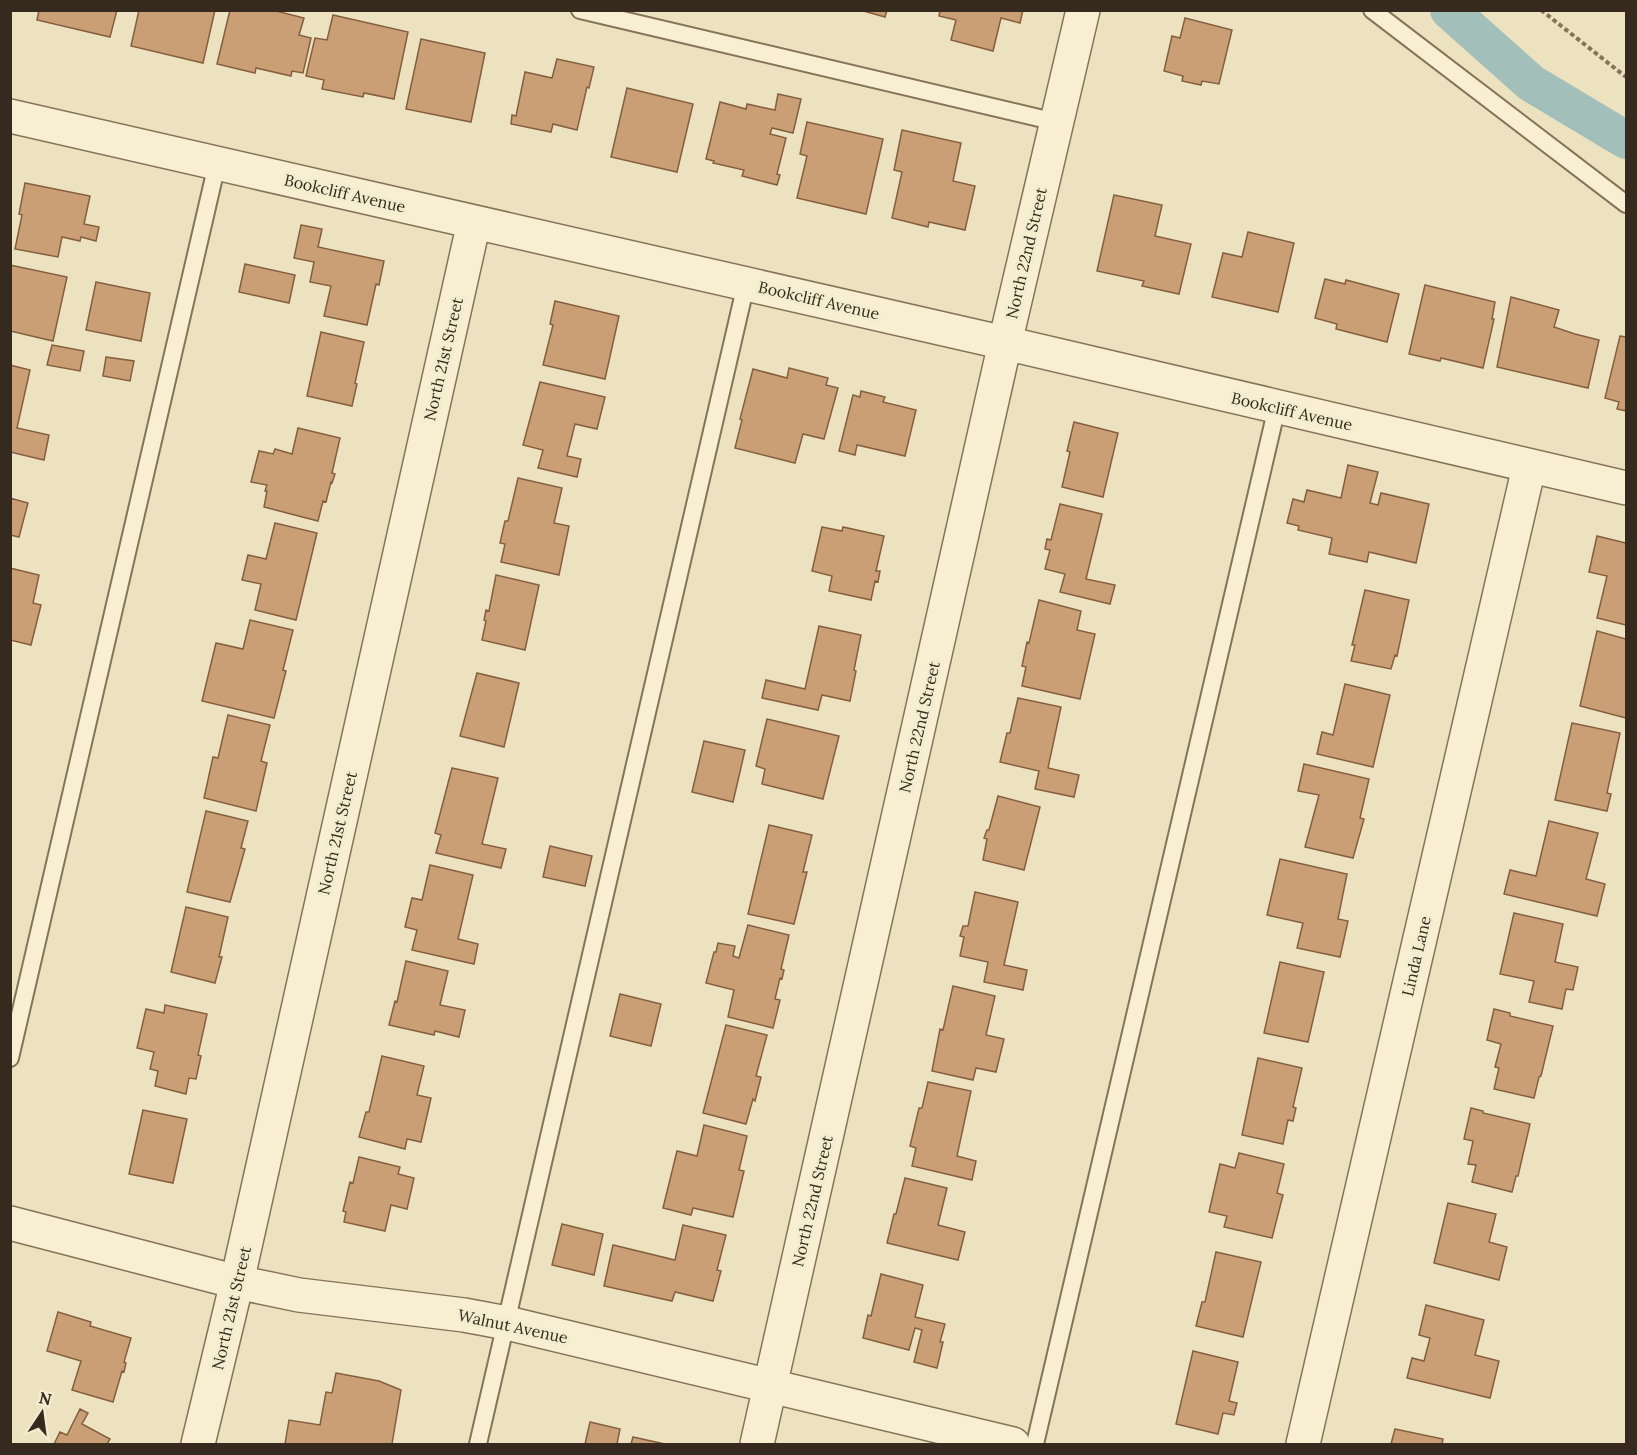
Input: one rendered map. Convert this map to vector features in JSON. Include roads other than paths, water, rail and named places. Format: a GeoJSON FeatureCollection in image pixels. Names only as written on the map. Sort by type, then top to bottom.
{"type":"FeatureCollection","features":[{"type":"Feature","properties":{"kind":"street","name":"North 22nd Street"},"geometry":{"type":"LineString","coordinates":[[757,1444],[1005,343],[1083,10]]}},
{"type":"Feature","properties":{"kind":"street","name":"Bookcliff Avenue"},"geometry":{"type":"LineString","coordinates":[[10,116],[1005,343],[1626,488]]}},
{"type":"Feature","properties":{"kind":"street","name":"North 21st Street"},"geometry":{"type":"LineString","coordinates":[[198,1444],[237,1282],[474,222]]}},
{"type":"Feature","properties":{"kind":"street","name":"Linda Lane"},"geometry":{"type":"LineString","coordinates":[[1303,1444],[1529,466]]}},
{"type":"Feature","properties":{"kind":"street","name":"Walnut Avenue"},"geometry":{"type":"LineString","coordinates":[[10,1223],[237,1282],[299,1295],[464,1315],[507,1323],[1013,1444]]}},
{"type":"Feature","properties":{"kind":"lane"},"geometry":{"type":"LineString","coordinates":[[580,10],[1056,122]]}},
{"type":"Feature","properties":{"kind":"lane"},"geometry":{"type":"LineString","coordinates":[[1371,11],[1626,204]]}},
{"type":"Feature","properties":{"kind":"lane"},"geometry":{"type":"LineString","coordinates":[[10,1058],[217,164]]}},
{"type":"Feature","properties":{"kind":"lane"},"geometry":{"type":"LineString","coordinates":[[478,1444],[747,284]]}},
{"type":"Feature","properties":{"kind":"lane"},"geometry":{"type":"LineString","coordinates":[[1035,1444],[1277,407]]}},
{"type":"Feature","properties":{"kind":"waterway"},"geometry":{"type":"LineString","coordinates":[[1449,10],[1531,83],[1626,140]]}}]}
